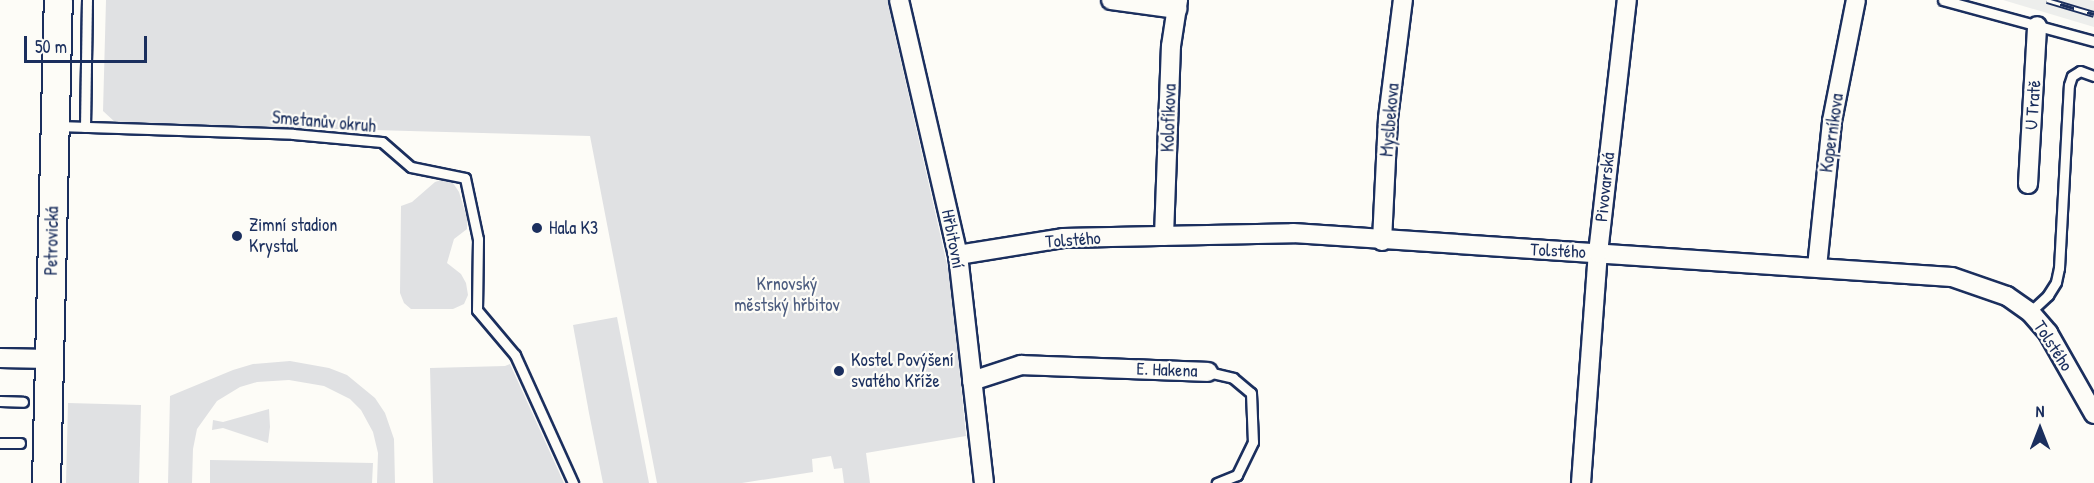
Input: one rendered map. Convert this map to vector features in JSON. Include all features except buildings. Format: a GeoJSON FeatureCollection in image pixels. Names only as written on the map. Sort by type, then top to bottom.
{"type":"FeatureCollection","features":[{"type":"Feature","properties":{"kind":"main road","name":"Petrovická"},"geometry":{"type":"LineString","coordinates":[[46,483],[58,0]]}},
{"type":"Feature","properties":{"kind":"street","name":"Hřbitovní"},"geometry":{"type":"LineString","coordinates":[[899,0],[958,255],[984,483]]}},
{"type":"Feature","properties":{"kind":"street"},"geometry":{"type":"LineString","coordinates":[[1111,0],[1177,5]]}},
{"type":"Feature","properties":{"kind":"street","name":"Myslbekova"},"geometry":{"type":"LineString","coordinates":[[1382,241],[1388,118],[1403,0]]}},
{"type":"Feature","properties":{"kind":"street","name":"Pivovarská"},"geometry":{"type":"LineString","coordinates":[[1581,483],[1598,253],[1627,0]]}},
{"type":"Feature","properties":{"kind":"street","name":"Koperníkova"},"geometry":{"type":"LineString","coordinates":[[1817,267],[1832,121],[1856,0]]}},
{"type":"Feature","properties":{"kind":"street","name":"Kolofíkova"},"geometry":{"type":"LineString","coordinates":[[1164,236],[1171,46],[1177,5]]}},
{"type":"Feature","properties":{"kind":"street","name":"U Tratě"},"geometry":{"type":"LineString","coordinates":[[2028,183],[2037,26]]}},
{"type":"Feature","properties":{"kind":"street","name":"Tolstého"},"geometry":{"type":"LineString","coordinates":[[958,255],[1063,238],[1293,233],[1382,241],[1952,277],[2007,296],[2030,312],[2048,333],[2094,414]]}},
{"type":"Feature","properties":{"kind":"street"},"geometry":{"type":"LineString","coordinates":[[0,358],[49,359]]}},
{"type":"Feature","properties":{"kind":"street","name":"E. Hakena"},"geometry":{"type":"LineString","coordinates":[[972,381],[1022,365],[1208,372]]}},
{"type":"Feature","properties":{"kind":"lane"},"geometry":{"type":"LineString","coordinates":[[85,127],[87,0]]}},
{"type":"Feature","properties":{"kind":"lane"},"geometry":{"type":"LineString","coordinates":[[1943,0],[2094,41]]}},
{"type":"Feature","properties":{"kind":"lane"},"geometry":{"type":"LineString","coordinates":[[2030,312],[2048,295],[2056,282],[2059,268],[2069,85],[2072,76],[2080,71],[2094,76]]}},
{"type":"Feature","properties":{"kind":"lane","name":"Smetanův okruh"},"geometry":{"type":"LineString","coordinates":[[54,126],[293,134],[382,142],[411,167],[465,178],[478,240],[477,310],[515,355],[573,483]]}},
{"type":"Feature","properties":{"kind":"lane","name":"E. Hakena"},"geometry":{"type":"LineString","coordinates":[[1208,372],[1233,378],[1251,393],[1253,442],[1237,475],[1217,483]]}},
{"type":"Feature","properties":{"kind":"lane"},"geometry":{"type":"LineString","coordinates":[[0,401],[23,402]]}},
{"type":"Feature","properties":{"kind":"lane"},"geometry":{"type":"LineString","coordinates":[[0,443],[20,443]]}},
{"type":"Feature","properties":{"kind":"shaded area"},"geometry":{"type":"Polygon","coordinates":[[[2003,0],[2094,1],[2094,27],[2003,0]]]}},
{"type":"Feature","properties":{"kind":"green space","name":"Krnovský městský hřbitov"},"geometry":{"type":"Polygon","coordinates":[[[106,0],[887,0],[951,282],[966,436],[866,453],[870,483],[844,483],[842,468],[834,469],[831,456],[812,459],[813,472],[742,483],[657,483],[590,136],[116,123],[103,111],[106,0]]]}},
{"type":"Feature","properties":{"kind":"green space"},"geometry":{"type":"Polygon","coordinates":[[[444,179],[451,180],[459,192],[467,218],[467,229],[454,239],[447,263],[461,274],[466,283],[468,295],[464,304],[453,309],[411,309],[404,303],[400,293],[401,206],[412,202],[435,182],[444,179]]]}},
{"type":"Feature","properties":{"kind":"green space"},"geometry":{"type":"Polygon","coordinates":[[[617,317],[649,483],[603,483],[589,413],[573,325],[617,317]]]}},
{"type":"Feature","properties":{"kind":"green space"},"geometry":{"type":"Polygon","coordinates":[[[290,361],[329,368],[347,375],[375,398],[385,413],[394,439],[395,483],[377,483],[378,453],[373,432],[361,410],[350,399],[324,386],[289,380],[257,382],[240,387],[217,401],[197,429],[193,449],[192,483],[168,483],[170,396],[253,364],[290,361]]]}},
{"type":"Feature","properties":{"kind":"green space"},"geometry":{"type":"Polygon","coordinates":[[[510,364],[564,483],[433,483],[430,368],[510,364]]]}},
{"type":"Feature","properties":{"kind":"green space"},"geometry":{"type":"Polygon","coordinates":[[[68,403],[141,405],[139,483],[66,483],[68,403]]]}},
{"type":"Feature","properties":{"kind":"green space"},"geometry":{"type":"Polygon","coordinates":[[[269,409],[268,443],[223,428],[212,430],[213,420],[223,422],[269,409]]]}},
{"type":"Feature","properties":{"kind":"green space"},"geometry":{"type":"Polygon","coordinates":[[[210,460],[373,463],[372,483],[210,483],[210,460]]]}},
{"type":"Feature","properties":{"kind":"railway"},"geometry":{"type":"LineString","coordinates":[[2047,0],[2094,14]]}},
{"type":"Feature","properties":{"kind":"place","name":"Hala K3"},"geometry":{"type":"Point","coordinates":[537,228]}},
{"type":"Feature","properties":{"kind":"place","name":"Zimní stadion Krystal"},"geometry":{"type":"Point","coordinates":[237,236]}},
{"type":"Feature","properties":{"kind":"place","name":"Kostel Povýšení svatého Kříže"},"geometry":{"type":"Point","coordinates":[839,371]}}]}
